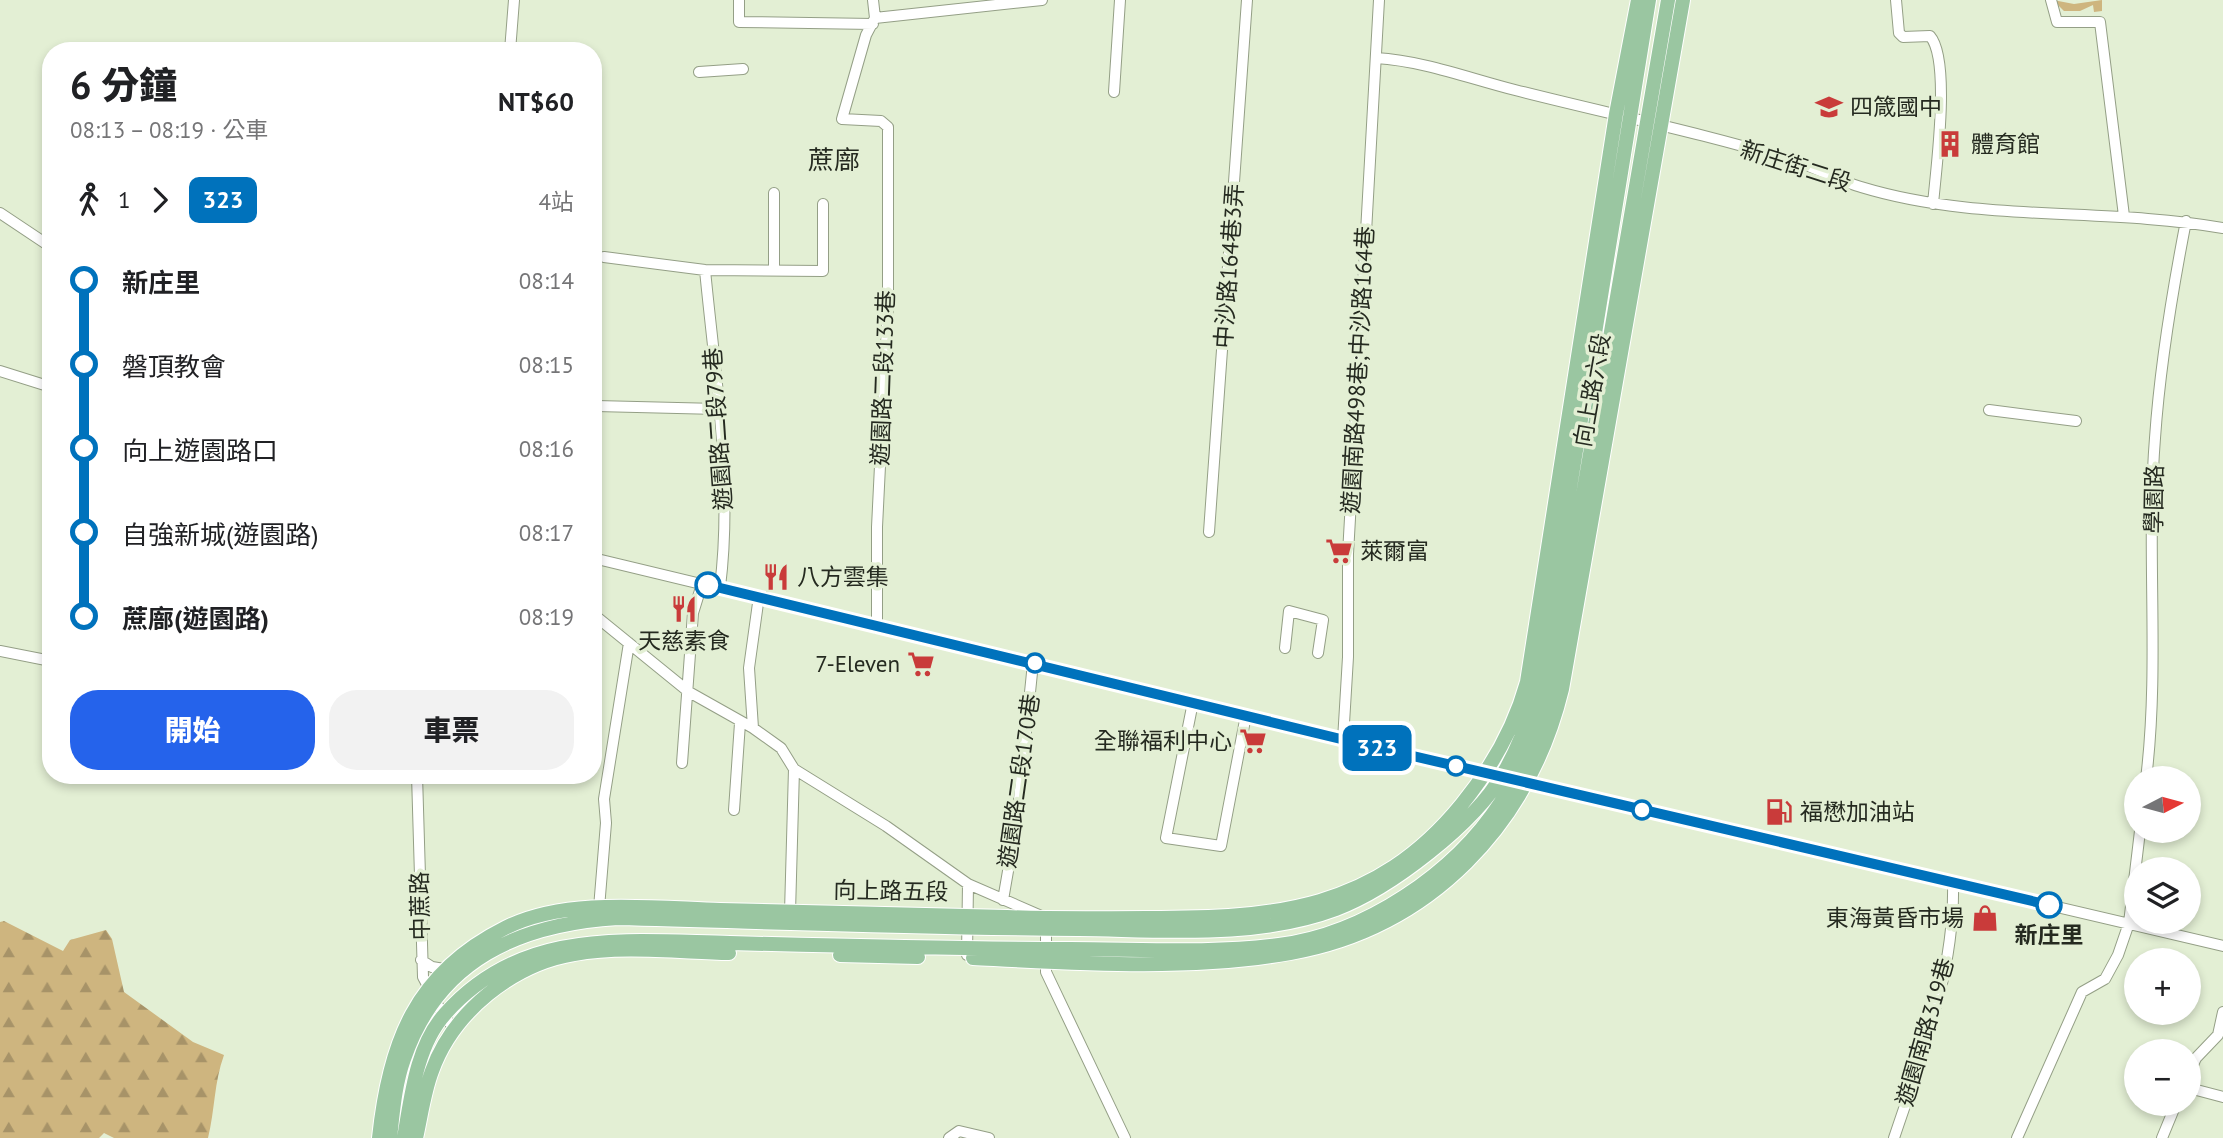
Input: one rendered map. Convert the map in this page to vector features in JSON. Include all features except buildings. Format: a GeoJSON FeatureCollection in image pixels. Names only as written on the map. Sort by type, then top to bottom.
{"type":"FeatureCollection","features":[{"type":"Feature","properties":{"kind":"main road","name":"向上路六段"},"geometry":{"type":"LineString","coordinates":[[1508,777],[1529,721],[1538,685],[1637,0]]}},
{"type":"Feature","properties":{"kind":"main road","name":"向上路六段"},"geometry":{"type":"LineString","coordinates":[[1622,116],[1649,0]]}},
{"type":"Feature","properties":{"kind":"main road","name":"向上路六段"},"geometry":{"type":"LineString","coordinates":[[1655,124],[1668,0]]}},
{"type":"Feature","properties":{"kind":"main road","name":"向上路六段"},"geometry":{"type":"LineString","coordinates":[[1508,777],[1528,753],[1550,687],[1655,124],[1683,0]]}},
{"type":"Feature","properties":{"kind":"main road","name":"向上路五段"},"geometry":{"type":"LineString","coordinates":[[379,1138],[383,1097],[392,1060],[406,1021],[431,994],[494,948],[530,931],[576,920],[618,918],[1257,926],[1305,919],[1338,908],[1382,886],[1428,854],[1508,777]]}},
{"type":"Feature","properties":{"kind":"main road"},"geometry":{"type":"LineString","coordinates":[[404,1138],[420,1064],[443,1015],[501,969],[530,954],[578,943],[638,941],[1045,955],[1229,949],[1283,944],[1339,928],[1396,901],[1429,878],[1476,835],[1508,777]]}},
{"type":"Feature","properties":{"kind":"main road","name":"向上路五段"},"geometry":{"type":"LineString","coordinates":[[390,1138],[396,1090],[404,1058],[444,969],[507,927],[552,914],[599,908],[790,912],[968,922]]}},
{"type":"Feature","properties":{"kind":"main road"},"geometry":{"type":"LineString","coordinates":[[416,1138],[433,1069],[454,1028],[509,979],[537,965],[576,953],[967,953]]}},
{"type":"Feature","properties":{"kind":"street"},"geometry":{"type":"LineString","coordinates":[[511,42],[514,0]]}},
{"type":"Feature","properties":{"kind":"street"},"geometry":{"type":"LineString","coordinates":[[739,0],[739,22],[874,21],[1042,0]]}},
{"type":"Feature","properties":{"kind":"street"},"geometry":{"type":"LineString","coordinates":[[873,0],[874,21]]}},
{"type":"Feature","properties":{"kind":"street"},"geometry":{"type":"LineString","coordinates":[[1114,92],[1120,0]]}},
{"type":"Feature","properties":{"kind":"street","name":"中沙路164巷3弄"},"geometry":{"type":"LineString","coordinates":[[1209,533],[1247,0]]}},
{"type":"Feature","properties":{"kind":"street","name":"遊園南路498巷;中沙路164巷"},"geometry":{"type":"LineString","coordinates":[[1343,740],[1348,657],[1348,554],[1379,0]]}},
{"type":"Feature","properties":{"kind":"street"},"geometry":{"type":"LineString","coordinates":[[1896,0],[1899,33],[1903,37],[1930,36],[1938,55],[1941,94],[1933,204]]}},
{"type":"Feature","properties":{"kind":"street"},"geometry":{"type":"LineString","coordinates":[[2051,0],[2057,22],[2100,22],[2124,216]]}},
{"type":"Feature","properties":{"kind":"street","name":"遊園路二段133巷"},"geometry":{"type":"LineString","coordinates":[[874,21],[866,35],[842,119],[881,121],[887,127],[888,303],[877,514],[877,628]]}},
{"type":"Feature","properties":{"kind":"street","name":"新庄街二段"},"geometry":{"type":"LineString","coordinates":[[1376,58],[1409,60],[1655,124],[1798,163],[1860,187],[1933,204],[2026,214],[2124,216],[2186,221],[2223,228]]}},
{"type":"Feature","properties":{"kind":"street"},"geometry":{"type":"LineString","coordinates":[[699,72],[743,69]]}},
{"type":"Feature","properties":{"kind":"street"},"geometry":{"type":"LineString","coordinates":[[774,192],[774,269]]}},
{"type":"Feature","properties":{"kind":"street"},"geometry":{"type":"LineString","coordinates":[[604,257],[705,270],[823,271],[823,204]]}},
{"type":"Feature","properties":{"kind":"street"},"geometry":{"type":"LineString","coordinates":[[0,213],[42,241]]}},
{"type":"Feature","properties":{"kind":"street","name":"學園路"},"geometry":{"type":"LineString","coordinates":[[2147,766],[2154,673],[2155,438],[2168,312],[2186,221]]}},
{"type":"Feature","properties":{"kind":"street","name":"遊園路二段79巷"},"geometry":{"type":"LineString","coordinates":[[705,270],[718,409],[725,545],[720,587]]}},
{"type":"Feature","properties":{"kind":"street"},"geometry":{"type":"LineString","coordinates":[[0,371],[42,384]]}},
{"type":"Feature","properties":{"kind":"street"},"geometry":{"type":"LineString","coordinates":[[602,406],[718,409]]}},
{"type":"Feature","properties":{"kind":"street"},"geometry":{"type":"LineString","coordinates":[[1989,410],[2076,421]]}},
{"type":"Feature","properties":{"kind":"street"},"geometry":{"type":"LineString","coordinates":[[602,560],[759,596],[877,628],[1033,663],[1343,740],[2124,922]]}},
{"type":"Feature","properties":{"kind":"street"},"geometry":{"type":"LineString","coordinates":[[682,763],[690,692],[693,613],[702,584]]}},
{"type":"Feature","properties":{"kind":"street"},"geometry":{"type":"LineString","coordinates":[[753,728],[749,668],[759,596]]}},
{"type":"Feature","properties":{"kind":"street"},"geometry":{"type":"LineString","coordinates":[[1285,648],[1289,611],[1323,620],[1318,653]]}},
{"type":"Feature","properties":{"kind":"street"},"geometry":{"type":"LineString","coordinates":[[602,621],[690,692],[740,723],[753,728],[781,748],[794,769],[842,797],[968,884],[1045,924],[1046,972],[1125,1138]]}},
{"type":"Feature","properties":{"kind":"street"},"geometry":{"type":"LineString","coordinates":[[599,908],[606,823],[604,799],[629,643]]}},
{"type":"Feature","properties":{"kind":"street"},"geometry":{"type":"LineString","coordinates":[[0,650],[42,659]]}},
{"type":"Feature","properties":{"kind":"street","name":"遊園路二段170巷"},"geometry":{"type":"LineString","coordinates":[[1003,900],[1017,819],[1033,663]]}},
{"type":"Feature","properties":{"kind":"street"},"geometry":{"type":"LineString","coordinates":[[1194,702],[1166,838],[1222,846],[1246,715]]}},
{"type":"Feature","properties":{"kind":"street"},"geometry":{"type":"LineString","coordinates":[[734,810],[740,723]]}},
{"type":"Feature","properties":{"kind":"street"},"geometry":{"type":"LineString","coordinates":[[790,912],[794,769]]}},
{"type":"Feature","properties":{"kind":"street","name":"中蔗路"},"geometry":{"type":"LineString","coordinates":[[417,784],[421,960],[431,994],[454,1028]]}},
{"type":"Feature","properties":{"kind":"street","name":"遊園南路319巷"},"geometry":{"type":"LineString","coordinates":[[1894,1138],[1945,976],[1954,922],[1953,883]]}},
{"type":"Feature","properties":{"kind":"street"},"geometry":{"type":"LineString","coordinates":[[967,953],[968,884]]}},
{"type":"Feature","properties":{"kind":"street"},"geometry":{"type":"LineString","coordinates":[[2017,1138],[2082,992],[2105,979],[2124,934]]}},
{"type":"Feature","properties":{"kind":"street"},"geometry":{"type":"LineString","coordinates":[[2174,934],[2223,946]]}},
{"type":"Feature","properties":{"kind":"street"},"geometry":{"type":"LineString","coordinates":[[421,960],[432,967],[444,969]]}},
{"type":"Feature","properties":{"kind":"street"},"geometry":{"type":"LineString","coordinates":[[2201,1053],[2218,1035],[2223,1012]]}},
{"type":"Feature","properties":{"kind":"street"},"geometry":{"type":"LineString","coordinates":[[2201,1091],[2223,1097]]}},
{"type":"Feature","properties":{"kind":"street"},"geometry":{"type":"LineString","coordinates":[[2162,1138],[2171,1116]]}},
{"type":"Feature","properties":{"kind":"street"},"geometry":{"type":"LineString","coordinates":[[949,1138],[959,1131],[989,1138]]}},
{"type":"Feature","properties":{"kind":"green space"},"geometry":{"type":"Polygon","coordinates":[[[2053,0],[2074,4],[2102,0],[2102,11],[2094,12],[2093,5],[2080,11],[2064,11],[2053,0]]]}},
{"type":"Feature","properties":{"kind":"green space"},"geometry":{"type":"Polygon","coordinates":[[[4,921],[63,951],[70,940],[106,930],[112,939],[124,992],[193,1042],[224,1055],[218,1075],[208,1138],[114,1138],[104,1133],[99,1138],[0,1138],[0,922],[4,921]]]}},
{"type":"Feature","properties":{"kind":"bus line","name":"323"},"geometry":{"type":"LineString","coordinates":[[708,585],[759,596],[842,620],[1016,658],[1349,741],[2049,905]]}},
{"type":"Feature","properties":{"kind":"place","name":"四箴國中"},"geometry":{"type":"Point","coordinates":[1829,107]}},
{"type":"Feature","properties":{"kind":"place","name":"體育館"},"geometry":{"type":"Point","coordinates":[1950,144]}},
{"type":"Feature","properties":{"kind":"place","name":"萊爾富"},"geometry":{"type":"Point","coordinates":[1339,551]}},
{"type":"Feature","properties":{"kind":"place","name":"八方雲集"},"geometry":{"type":"Point","coordinates":[776,577]}},
{"type":"Feature","properties":{"kind":"place","name":"天慈素食"},"geometry":{"type":"Point","coordinates":[684,609]}},
{"type":"Feature","properties":{"kind":"place","name":"7-Eleven"},"geometry":{"type":"Point","coordinates":[921,664]}},
{"type":"Feature","properties":{"kind":"place","name":"全聯福利中心"},"geometry":{"type":"Point","coordinates":[1253,741]}},
{"type":"Feature","properties":{"kind":"place","name":"福懋加油站"},"geometry":{"type":"Point","coordinates":[1779,812]}},
{"type":"Feature","properties":{"kind":"place","name":"新庄里"},"geometry":{"type":"Point","coordinates":[2049,905]}},
{"type":"Feature","properties":{"kind":"place","name":"東海黃昏市場"},"geometry":{"type":"Point","coordinates":[1985,918]}},
{"type":"Feature","properties":{"kind":"district","name":"蔗廍"},"geometry":{"type":"Point","coordinates":[834,160]}}]}
